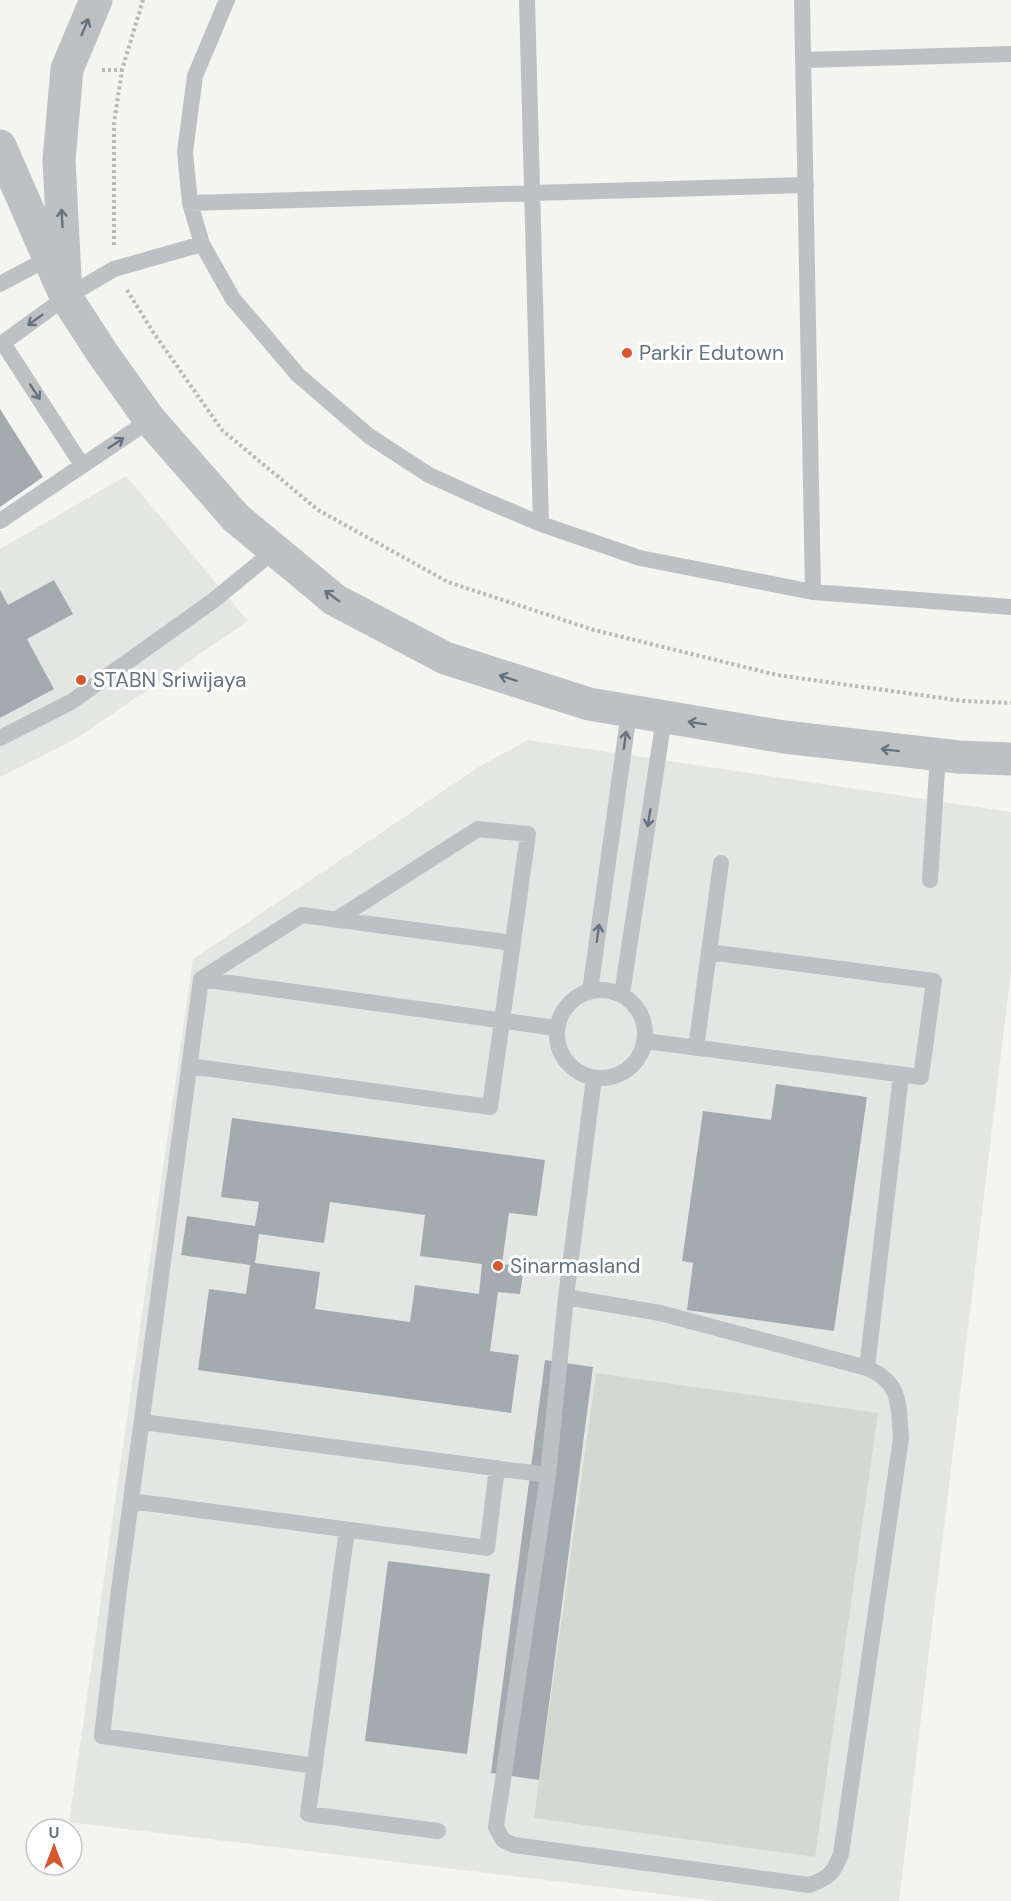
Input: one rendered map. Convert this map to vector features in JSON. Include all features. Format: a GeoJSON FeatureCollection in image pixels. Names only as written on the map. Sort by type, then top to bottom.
{"type":"FeatureCollection","features":[{"type":"Feature","properties":{"kind":"street"},"geometry":{"type":"LineString","coordinates":[[66,297],[59,160],[67,69],[96,0]]}},
{"type":"Feature","properties":{"kind":"street"},"geometry":{"type":"LineString","coordinates":[[0,146],[66,297],[150,420],[236,518],[335,600],[445,658],[589,704],[784,737],[938,755],[1011,759]]}},
{"type":"Feature","properties":{"kind":"lane"},"geometry":{"type":"LineString","coordinates":[[227,0],[195,76],[185,152],[190,202],[202,244],[233,299],[298,375],[369,436],[429,475],[541,524],[640,558],[813,592],[1011,607]]}},
{"type":"Feature","properties":{"kind":"lane"},"geometry":{"type":"LineString","coordinates":[[527,0],[541,524]]}},
{"type":"Feature","properties":{"kind":"lane"},"geometry":{"type":"LineString","coordinates":[[802,0],[813,592]]}},
{"type":"Feature","properties":{"kind":"lane"},"geometry":{"type":"LineString","coordinates":[[804,60],[1011,54]]}},
{"type":"Feature","properties":{"kind":"lane"},"geometry":{"type":"LineString","coordinates":[[190,202],[806,185]]}},
{"type":"Feature","properties":{"kind":"lane"},"geometry":{"type":"LineString","coordinates":[[82,465],[2,344],[66,297],[114,269],[202,244]]}},
{"type":"Feature","properties":{"kind":"lane"},"geometry":{"type":"LineString","coordinates":[[0,284],[49,258]]}},
{"type":"Feature","properties":{"kind":"lane"},"geometry":{"type":"LineString","coordinates":[[0,521],[150,420]]}},
{"type":"Feature","properties":{"kind":"lane"},"geometry":{"type":"LineString","coordinates":[[0,738],[71,702],[214,600],[275,550]]}},
{"type":"Feature","properties":{"kind":"lane"},"geometry":{"type":"LineString","coordinates":[[590,991],[629,712]]}},
{"type":"Feature","properties":{"kind":"lane"},"geometry":{"type":"LineString","coordinates":[[622,994],[664,718]]}},
{"type":"Feature","properties":{"kind":"lane"},"geometry":{"type":"LineString","coordinates":[[930,880],[938,755]]}},
{"type":"Feature","properties":{"kind":"lane"},"geometry":{"type":"LineString","coordinates":[[189,1066],[490,1107],[528,834],[478,829],[337,919]]}},
{"type":"Feature","properties":{"kind":"lane"},"geometry":{"type":"LineString","coordinates":[[696,1048],[721,863]]}},
{"type":"Feature","properties":{"kind":"lane"},"geometry":{"type":"LineString","coordinates":[[315,1766],[102,1736],[201,979],[302,915],[513,943]]}},
{"type":"Feature","properties":{"kind":"lane"},"geometry":{"type":"LineString","coordinates":[[645,1041],[921,1077],[934,981],[709,952]]}},
{"type":"Feature","properties":{"kind":"lane"},"geometry":{"type":"LineString","coordinates":[[201,979],[556,1028]]}},
{"type":"Feature","properties":{"kind":"lane"},"geometry":{"type":"LineString","coordinates":[[606,990],[622,994],[636,1006],[644,1023],[645,1041],[636,1062],[617,1075],[594,1078],[573,1069],[559,1050],[556,1028],[562,1011],[574,998],[590,991],[606,990]]}},
{"type":"Feature","properties":{"kind":"lane"},"geometry":{"type":"LineString","coordinates":[[867,1368],[901,1075]]}},
{"type":"Feature","properties":{"kind":"lane"},"geometry":{"type":"LineString","coordinates":[[566,1297],[660,1313],[867,1368],[882,1374],[891,1384],[897,1397],[901,1438],[841,1854],[835,1869],[826,1879],[809,1885],[514,1845],[503,1840],[496,1827],[548,1475],[566,1297],[594,1078]]}},
{"type":"Feature","properties":{"kind":"lane"},"geometry":{"type":"LineString","coordinates":[[142,1422],[548,1475]]}},
{"type":"Feature","properties":{"kind":"lane"},"geometry":{"type":"LineString","coordinates":[[131,1501],[486,1548],[497,1468]]}},
{"type":"Feature","properties":{"kind":"lane"},"geometry":{"type":"LineString","coordinates":[[346,1530],[308,1814],[438,1831]]}},
{"type":"Feature","properties":{"kind":"shaded area","name":"STABN Sriwijaya"},"geometry":{"type":"Polygon","coordinates":[[[126,476],[248,621],[77,738],[0,777],[0,549],[126,476]]]}},
{"type":"Feature","properties":{"kind":"shaded area"},"geometry":{"type":"Polygon","coordinates":[[[528,740],[1011,812],[1011,971],[899,1901],[718,1901],[84,1824],[84,1817],[70,1817],[193,959],[479,767],[528,740]]]}},
{"type":"Feature","properties":{"kind":"shaded area"},"geometry":{"type":"Polygon","coordinates":[[[596,1373],[878,1413],[815,1857],[534,1818],[596,1373]]]}},
{"type":"Feature","properties":{"kind":"building"},"geometry":{"type":"Polygon","coordinates":[[[0,409],[43,477],[0,507],[0,409]]]}},
{"type":"Feature","properties":{"kind":"building"},"geometry":{"type":"Polygon","coordinates":[[[54,580],[73,614],[27,639],[54,689],[0,718],[0,590],[8,605],[54,580]]]}},
{"type":"Feature","properties":{"kind":"building"},"geometry":{"type":"Polygon","coordinates":[[[776,1084],[867,1097],[834,1331],[687,1310],[693,1263],[682,1261],[703,1111],[771,1120],[776,1084]]]}},
{"type":"Feature","properties":{"kind":"building","name":"Sinarmasland"},"geometry":{"type":"Polygon","coordinates":[[[232,1118],[545,1160],[537,1216],[509,1213],[502,1264],[524,1267],[520,1294],[498,1292],[490,1351],[519,1355],[511,1413],[198,1370],[209,1289],[246,1294],[250,1265],[181,1255],[187,1216],[255,1226],[259,1202],[221,1197],[232,1118]],[[330,1202],[324,1243],[259,1234],[255,1263],[320,1272],[315,1309],[410,1322],[415,1285],[479,1294],[482,1264],[420,1256],[425,1215],[330,1202]]]}},
{"type":"Feature","properties":{"kind":"building"},"geometry":{"type":"Polygon","coordinates":[[[545,1360],[593,1367],[539,1780],[491,1773],[545,1360]]]}},
{"type":"Feature","properties":{"kind":"building"},"geometry":{"type":"Polygon","coordinates":[[[388,1561],[490,1574],[467,1754],[365,1741],[388,1561]]]}},
{"type":"Feature","properties":{"kind":"place","name":"Parkir Edutown"},"geometry":{"type":"Point","coordinates":[627,353]}},
{"type":"Feature","properties":{"kind":"place","name":"STABN Sriwijaya"},"geometry":{"type":"Point","coordinates":[81,680]}},
{"type":"Feature","properties":{"kind":"place","name":"Sinarmasland"},"geometry":{"type":"Point","coordinates":[498,1266]}}]}
